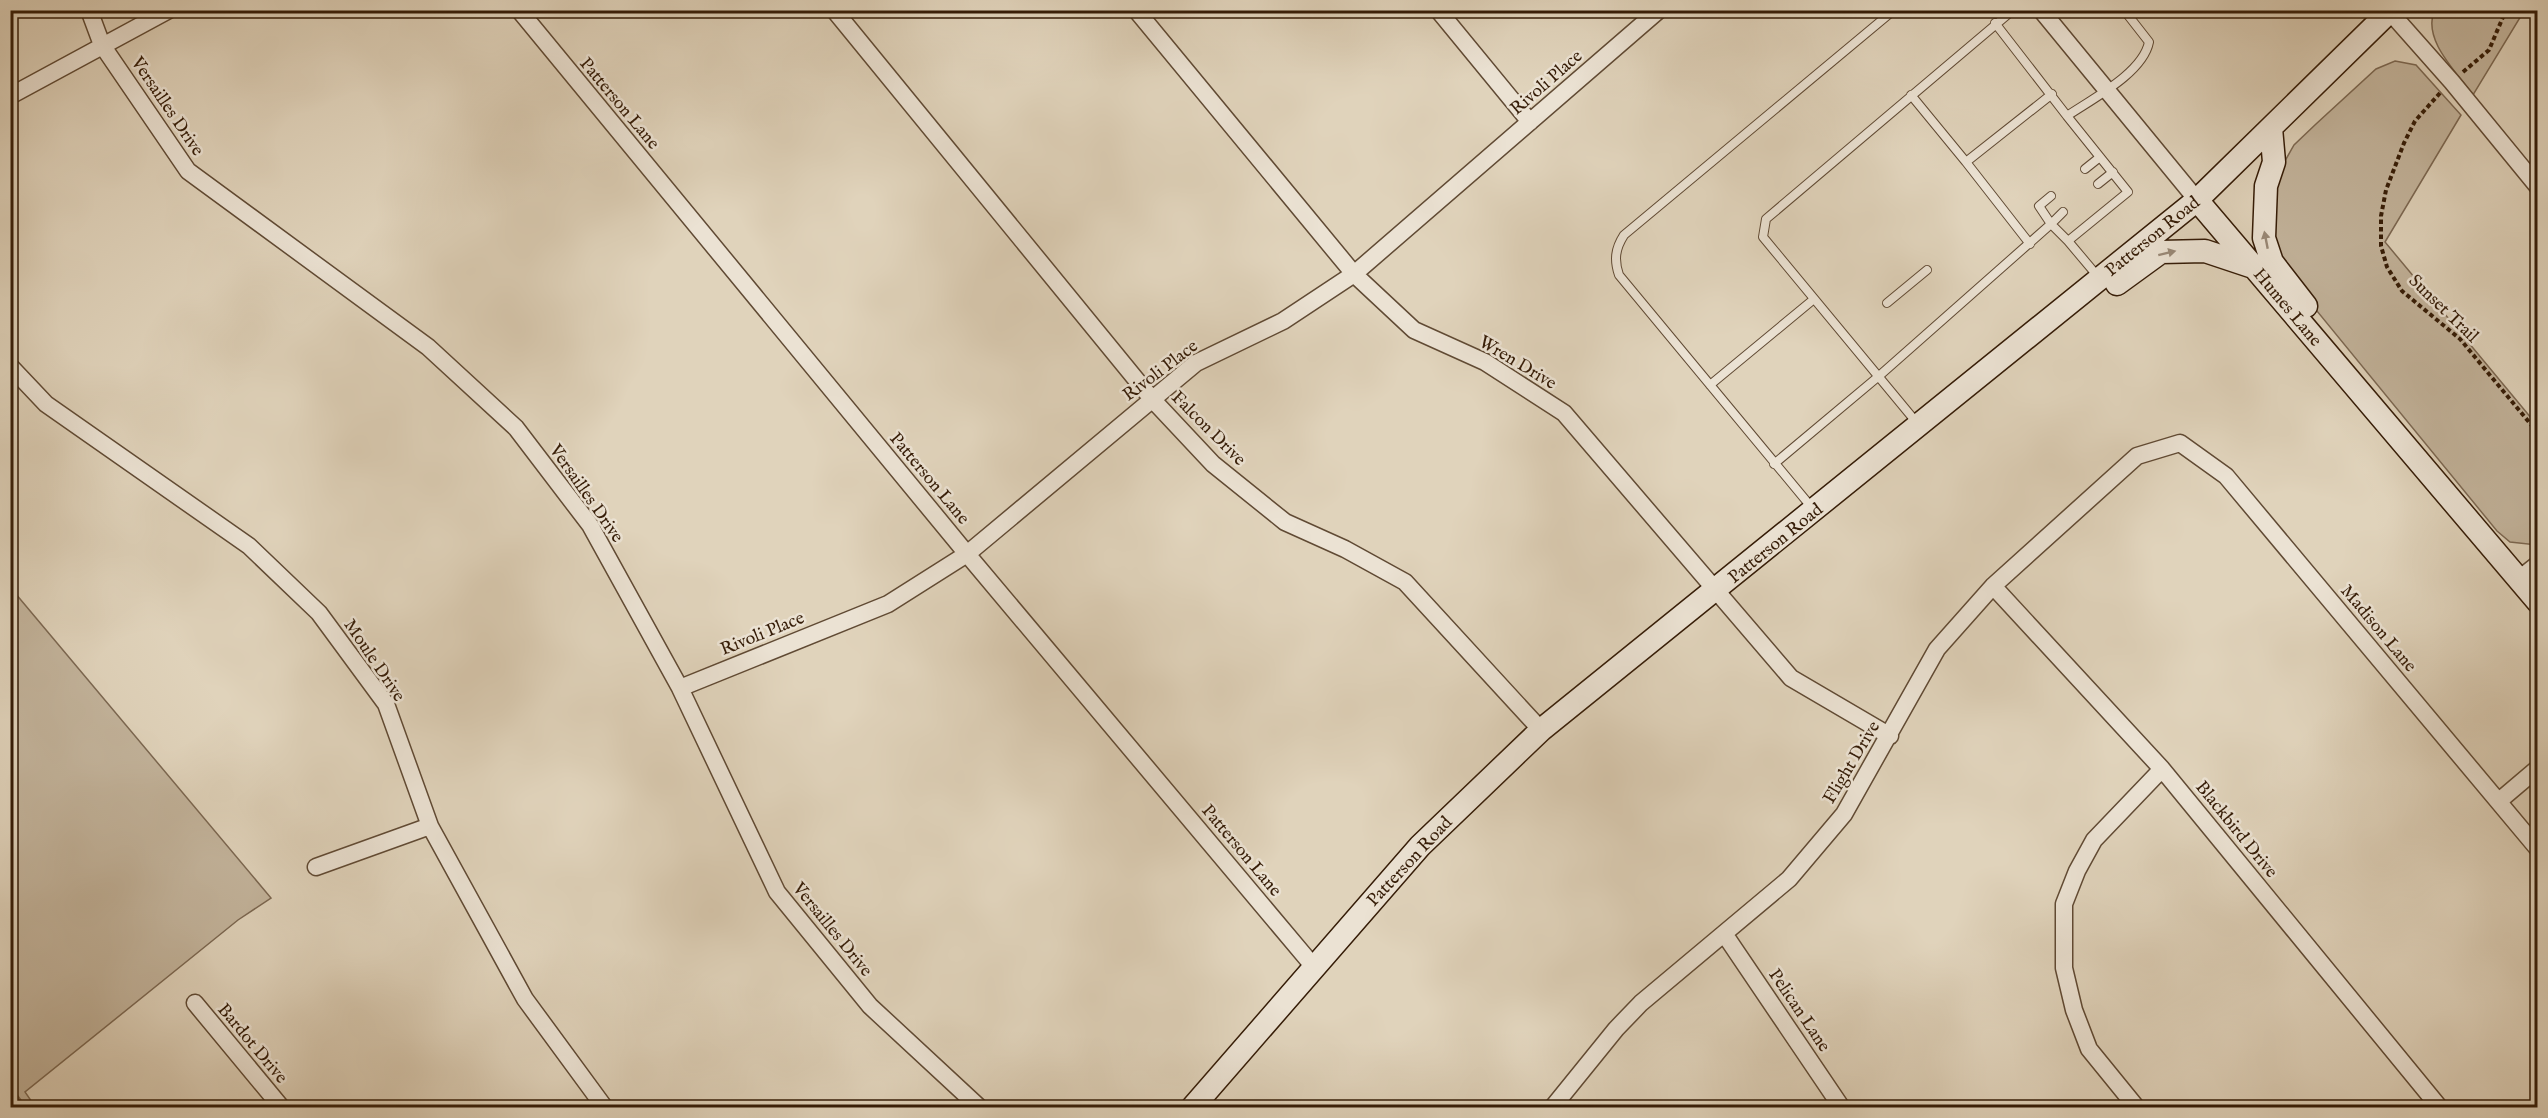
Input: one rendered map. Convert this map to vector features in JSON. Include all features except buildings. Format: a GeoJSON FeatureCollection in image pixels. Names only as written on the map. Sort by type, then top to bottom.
{"type":"FeatureCollection","features":[{"type":"Feature","properties":{"kind":"main road","name":"Patterson Road"},"geometry":{"type":"LineString","coordinates":[[1193,1107],[1420,846],[1541,730],[1715,592],[2197,200],[2390,11]]}},
{"type":"Feature","properties":{"kind":"main road"},"geometry":{"type":"LineString","coordinates":[[2271,128],[2274,162],[2266,186],[2264,238],[2272,262],[2319,322],[2320,344]]}},
{"type":"Feature","properties":{"kind":"main road","name":"Humes Lane"},"geometry":{"type":"LineString","coordinates":[[2197,200],[2538,602]]}},
{"type":"Feature","properties":{"kind":"main road"},"geometry":{"type":"LineString","coordinates":[[2050,320],[2066,326],[2161,252],[2205,251],[2254,268]]}},
{"type":"Feature","properties":{"kind":"street","name":"Versailles Drive"},"geometry":{"type":"LineString","coordinates":[[89,10],[102,45],[188,171],[428,347],[516,428],[590,525],[680,688],[777,892],[870,1006],[980,1107]]}},
{"type":"Feature","properties":{"kind":"street"},"geometry":{"type":"LineString","coordinates":[[10,96],[169,10]]}},
{"type":"Feature","properties":{"kind":"street","name":"Patterson Lane"},"geometry":{"type":"LineString","coordinates":[[519,10],[967,554],[1314,967]]}},
{"type":"Feature","properties":{"kind":"street","name":"Falcon Drive"},"geometry":{"type":"LineString","coordinates":[[834,10],[1152,399],[1213,464],[1285,522],[1345,549],[1405,582],[1541,730]]}},
{"type":"Feature","properties":{"kind":"street","name":"Wren Drive"},"geometry":{"type":"LineString","coordinates":[[1137,10],[1354,274],[1414,330],[1485,362],[1564,413],[1791,678],[1890,736]]}},
{"type":"Feature","properties":{"kind":"street"},"geometry":{"type":"LineString","coordinates":[[1438,10],[1530,122]]}},
{"type":"Feature","properties":{"kind":"street","name":"Rivoli Place"},"geometry":{"type":"LineString","coordinates":[[680,688],[888,604],[967,554],[1196,363],[1283,321],[1354,274],[1659,10]]}},
{"type":"Feature","properties":{"kind":"street","name":"Humes Lane"},"geometry":{"type":"LineString","coordinates":[[2041,10],[2197,200]]}},
{"type":"Feature","properties":{"kind":"street"},"geometry":{"type":"LineString","coordinates":[[2390,11],[2538,187]]}},
{"type":"Feature","properties":{"kind":"street","name":"Moule Drive"},"geometry":{"type":"LineString","coordinates":[[10,366],[46,404],[249,546],[319,613],[386,704],[430,826],[525,999],[605,1107]]}},
{"type":"Feature","properties":{"kind":"street","name":"Flight Drive"},"geometry":{"type":"LineString","coordinates":[[1552,1107],[1616,1029],[1641,1003],[1725,935],[1789,879],[1844,814],[1937,649],[1993,586],[2137,456],[2180,442]]}},
{"type":"Feature","properties":{"kind":"street","name":"Madison Lane"},"geometry":{"type":"LineString","coordinates":[[2180,442],[2226,476],[2538,849]]}},
{"type":"Feature","properties":{"kind":"street"},"geometry":{"type":"LineString","coordinates":[[2519,579],[2538,564]]}},
{"type":"Feature","properties":{"kind":"street","name":"Blackbird Drive"},"geometry":{"type":"LineString","coordinates":[[1993,586],[2162,769],[2440,1107]]}},
{"type":"Feature","properties":{"kind":"street"},"geometry":{"type":"LineString","coordinates":[[2499,801],[2538,768]]}},
{"type":"Feature","properties":{"kind":"street"},"geometry":{"type":"LineString","coordinates":[[2136,1107],[2089,1049],[2074,1010],[2064,968],[2064,904],[2077,871],[2094,840],[2162,769]]}},
{"type":"Feature","properties":{"kind":"street"},"geometry":{"type":"LineString","coordinates":[[316,867],[430,826]]}},
{"type":"Feature","properties":{"kind":"street","name":"Pelican Lane"},"geometry":{"type":"LineString","coordinates":[[1725,935],[1842,1107]]}},
{"type":"Feature","properties":{"kind":"street","name":"Bardot Drive"},"geometry":{"type":"LineString","coordinates":[[195,1003],[282,1107]]}},
{"type":"Feature","properties":{"kind":"lane"},"geometry":{"type":"LineString","coordinates":[[1814,511],[1619,275],[1614,262],[1619,243],[1624,235],[1894,10]]}},
{"type":"Feature","properties":{"kind":"lane"},"geometry":{"type":"LineString","coordinates":[[1920,425],[1763,237],[1766,219],[2013,10]]}},
{"type":"Feature","properties":{"kind":"lane"},"geometry":{"type":"LineString","coordinates":[[2067,116],[2108,90],[2143,60],[2149,42],[2124,10]]}},
{"type":"Feature","properties":{"kind":"lane"},"geometry":{"type":"LineString","coordinates":[[1995,23],[2128,192],[2068,241]]}},
{"type":"Feature","properties":{"kind":"lane"},"geometry":{"type":"LineString","coordinates":[[1966,162],[2052,94]]}},
{"type":"Feature","properties":{"kind":"lane"},"geometry":{"type":"LineString","coordinates":[[1911,95],[2030,244]]}},
{"type":"Feature","properties":{"kind":"lane"},"geometry":{"type":"LineString","coordinates":[[2085,169],[2100,157]]}},
{"type":"Feature","properties":{"kind":"lane"},"geometry":{"type":"LineString","coordinates":[[2098,184],[2113,172]]}},
{"type":"Feature","properties":{"kind":"lane"},"geometry":{"type":"LineString","coordinates":[[2051,196],[2038,206],[2100,279]]}},
{"type":"Feature","properties":{"kind":"lane"},"geometry":{"type":"LineString","coordinates":[[1774,464],[1879,376],[2030,244],[2063,212]]}},
{"type":"Feature","properties":{"kind":"lane"},"geometry":{"type":"LineString","coordinates":[[1887,303],[1927,270]]}},
{"type":"Feature","properties":{"kind":"lane"},"geometry":{"type":"LineString","coordinates":[[1710,386],[1814,299]]}},
{"type":"Feature","properties":{"kind":"path"},"geometry":{"type":"LineString","coordinates":[[2462,74],[2489,50],[2506,10]]}},
{"type":"Feature","properties":{"kind":"path","name":"Sunset Trail"},"geometry":{"type":"LineString","coordinates":[[2441,92],[2415,121],[2404,143],[2386,190],[2381,216],[2381,246],[2387,267],[2402,291],[2460,339],[2538,433]]}},
{"type":"Feature","properties":{"kind":"shaded area"},"geometry":{"type":"Polygon","coordinates":[[[2434,11],[2524,11],[2473,95],[2450,66],[2437,44],[2432,22],[2434,11]]]}},
{"type":"Feature","properties":{"kind":"shaded area"},"geometry":{"type":"Polygon","coordinates":[[[2395,61],[2416,65],[2461,115],[2385,242],[2537,425],[2537,545],[2510,542],[2497,531],[2281,267],[2270,239],[2277,175],[2294,145],[2376,69],[2395,61]]]}},
{"type":"Feature","properties":{"kind":"shaded area"},"geometry":{"type":"Polygon","coordinates":[[[10,587],[271,898],[238,920],[25,1092],[36,1108],[10,1107],[10,587]]]}},
{"type":"Feature","properties":{"kind":"waterway"},"geometry":{"type":"LineString","coordinates":[[10,1089],[24,1108]]}}]}
